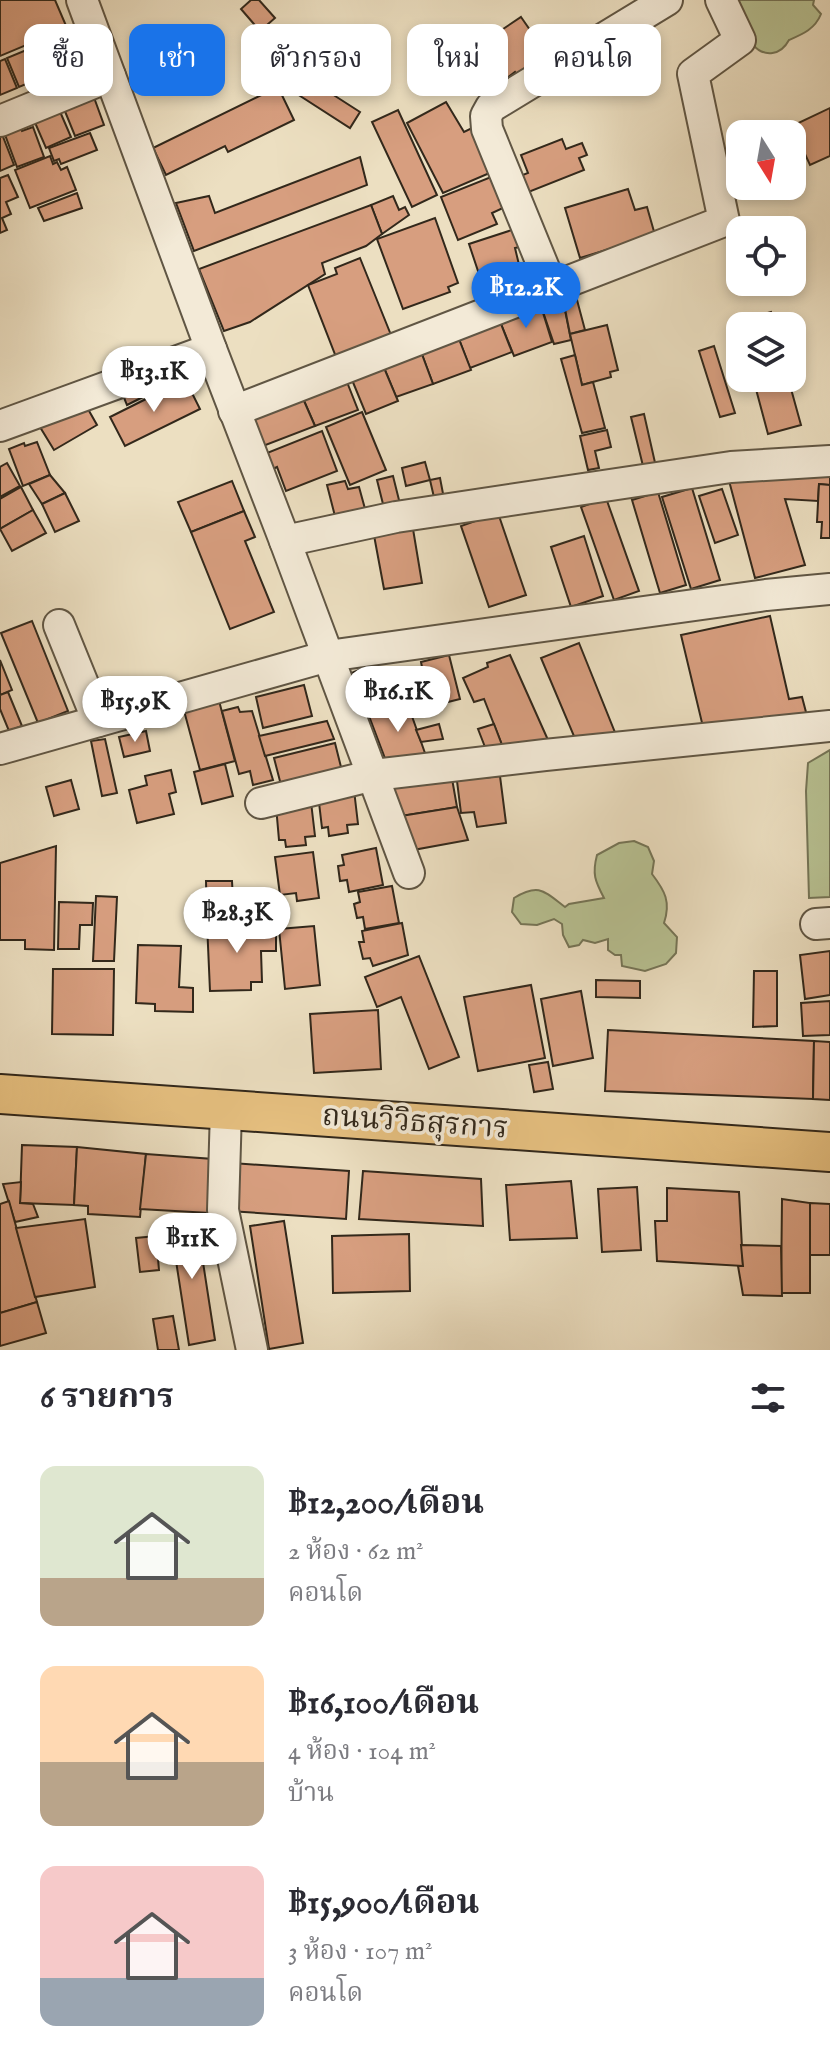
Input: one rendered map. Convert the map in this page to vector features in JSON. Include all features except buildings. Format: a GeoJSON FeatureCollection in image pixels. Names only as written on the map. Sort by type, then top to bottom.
{"type":"FeatureCollection","features":[{"type":"Feature","properties":{"kind":"main road","name":"ถนนวิวิธสุรการ"},"geometry":{"type":"LineString","coordinates":[[0,1094],[830,1152]]}},
{"type":"Feature","properties":{"kind":"street"},"geometry":{"type":"LineString","coordinates":[[82,0],[91,24]]}},
{"type":"Feature","properties":{"kind":"street"},"geometry":{"type":"LineString","coordinates":[[552,288],[487,129],[486,116],[491,107],[667,0]]}},
{"type":"Feature","properties":{"kind":"street"},"geometry":{"type":"LineString","coordinates":[[234,411],[724,221],[693,74],[740,40],[721,0]]}},
{"type":"Feature","properties":{"kind":"street"},"geometry":{"type":"LineString","coordinates":[[113,84],[409,873]]}},
{"type":"Feature","properties":{"kind":"street"},"geometry":{"type":"LineString","coordinates":[[0,121],[61,96]]}},
{"type":"Feature","properties":{"kind":"street"},"geometry":{"type":"LineString","coordinates":[[0,426],[211,349]]}},
{"type":"Feature","properties":{"kind":"street"},"geometry":{"type":"LineString","coordinates":[[285,541],[396,517],[731,467],[830,461]]}},
{"type":"Feature","properties":{"kind":"street"},"geometry":{"type":"LineString","coordinates":[[0,749],[328,656],[766,595],[830,589]]}},
{"type":"Feature","properties":{"kind":"street"},"geometry":{"type":"LineString","coordinates":[[59,625],[98,721]]}},
{"type":"Feature","properties":{"kind":"street"},"geometry":{"type":"LineString","coordinates":[[261,803],[374,775],[830,726]]}},
{"type":"Feature","properties":{"kind":"street"},"geometry":{"type":"LineString","coordinates":[[226,1110],[223,1210],[252,1350]]}},
{"type":"Feature","properties":{"kind":"green space"},"geometry":{"type":"Polygon","coordinates":[[[728,0],[814,0],[813,5],[821,14],[808,30],[789,40],[777,52],[768,53],[750,41],[728,0]]]}},
{"type":"Feature","properties":{"kind":"green space"},"geometry":{"type":"Polygon","coordinates":[[[830,750],[830,897],[809,898],[808,763],[830,750]]]}},
{"type":"Feature","properties":{"kind":"green space"},"geometry":{"type":"Polygon","coordinates":[[[634,841],[648,847],[654,861],[652,874],[666,897],[664,923],[677,937],[676,953],[666,964],[645,971],[622,966],[621,955],[608,950],[608,939],[595,943],[583,940],[579,945],[569,947],[562,924],[554,919],[537,925],[521,924],[512,912],[514,898],[536,890],[546,893],[565,907],[604,898],[595,877],[597,855],[619,843],[634,841]]]}}]}
